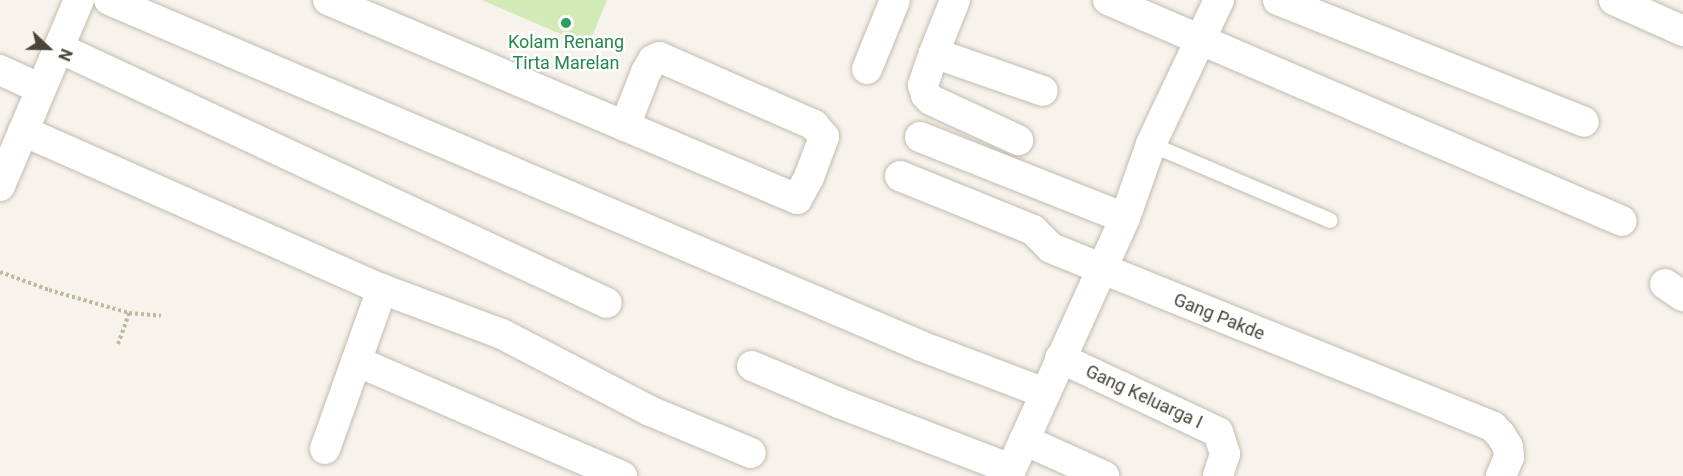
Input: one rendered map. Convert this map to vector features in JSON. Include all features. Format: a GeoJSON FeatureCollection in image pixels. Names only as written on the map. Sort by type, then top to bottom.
{"type":"FeatureCollection","features":[{"type":"Feature","properties":{"kind":"street"},"geometry":{"type":"LineString","coordinates":[[0,186],[79,0]]}},
{"type":"Feature","properties":{"kind":"street"},"geometry":{"type":"LineString","coordinates":[[109,0],[921,346],[1045,393]]}},
{"type":"Feature","properties":{"kind":"street"},"geometry":{"type":"LineString","coordinates":[[328,0],[797,199],[809,177],[824,136],[814,125],[659,57],[653,60],[646,72],[625,126]]}},
{"type":"Feature","properties":{"kind":"street"},"geometry":{"type":"LineString","coordinates":[[867,69],[896,0]]}},
{"type":"Feature","properties":{"kind":"street"},"geometry":{"type":"LineString","coordinates":[[955,0],[924,85],[926,95],[931,100],[1018,140]]}},
{"type":"Feature","properties":{"kind":"street"},"geometry":{"type":"LineString","coordinates":[[1108,0],[1622,221]]}},
{"type":"Feature","properties":{"kind":"street"},"geometry":{"type":"LineString","coordinates":[[752,366],[1010,472],[1125,218],[1151,144],[1220,0]]}},
{"type":"Feature","properties":{"kind":"street"},"geometry":{"type":"LineString","coordinates":[[1278,0],[1584,122]]}},
{"type":"Feature","properties":{"kind":"street"},"geometry":{"type":"LineString","coordinates":[[1614,0],[1683,31]]}},
{"type":"Feature","properties":{"kind":"street"},"geometry":{"type":"LineString","coordinates":[[58,48],[607,303]]}},
{"type":"Feature","properties":{"kind":"street"},"geometry":{"type":"LineString","coordinates":[[934,53],[1043,91]]}},
{"type":"Feature","properties":{"kind":"street"},"geometry":{"type":"LineString","coordinates":[[0,70],[41,89]]}},
{"type":"Feature","properties":{"kind":"street"},"geometry":{"type":"LineString","coordinates":[[23,131],[382,290],[502,334],[650,411],[751,453]]}},
{"type":"Feature","properties":{"kind":"street"},"geometry":{"type":"LineString","coordinates":[[920,137],[1125,218]]}},
{"type":"Feature","properties":{"kind":"street","name":"Gang Pakde"},"geometry":{"type":"LineString","coordinates":[[900,176],[1033,230],[1051,248],[1100,269],[1493,427],[1508,447],[1509,457],[1501,476]]}},
{"type":"Feature","properties":{"kind":"street"},"geometry":{"type":"LineString","coordinates":[[325,449],[382,290]]}},
{"type":"Feature","properties":{"kind":"street","name":"Gang Keluarga I"},"geometry":{"type":"LineString","coordinates":[[1060,358],[1218,432],[1225,454],[1218,476]]}},
{"type":"Feature","properties":{"kind":"street"},"geometry":{"type":"LineString","coordinates":[[356,361],[622,476]]}},
{"type":"Feature","properties":{"kind":"street"},"geometry":{"type":"LineString","coordinates":[[1024,440],[1104,476]]}},
{"type":"Feature","properties":{"kind":"lane"},"geometry":{"type":"LineString","coordinates":[[1151,144],[1330,220]]}},
{"type":"Feature","properties":{"kind":"path"},"geometry":{"type":"LineString","coordinates":[[0,273],[129,313],[161,316]]}},
{"type":"Feature","properties":{"kind":"path"},"geometry":{"type":"LineString","coordinates":[[118,344],[129,313]]}},
{"type":"Feature","properties":{"kind":"green space","name":"Kolam Renang Tirta Marelan"},"geometry":{"type":"Polygon","coordinates":[[[482,0],[607,0],[588,46],[482,0]]]}},
{"type":"Feature","properties":{"kind":"place","name":"Kolam Renang Tirta Marelan"},"geometry":{"type":"Point","coordinates":[566,23]}}]}
